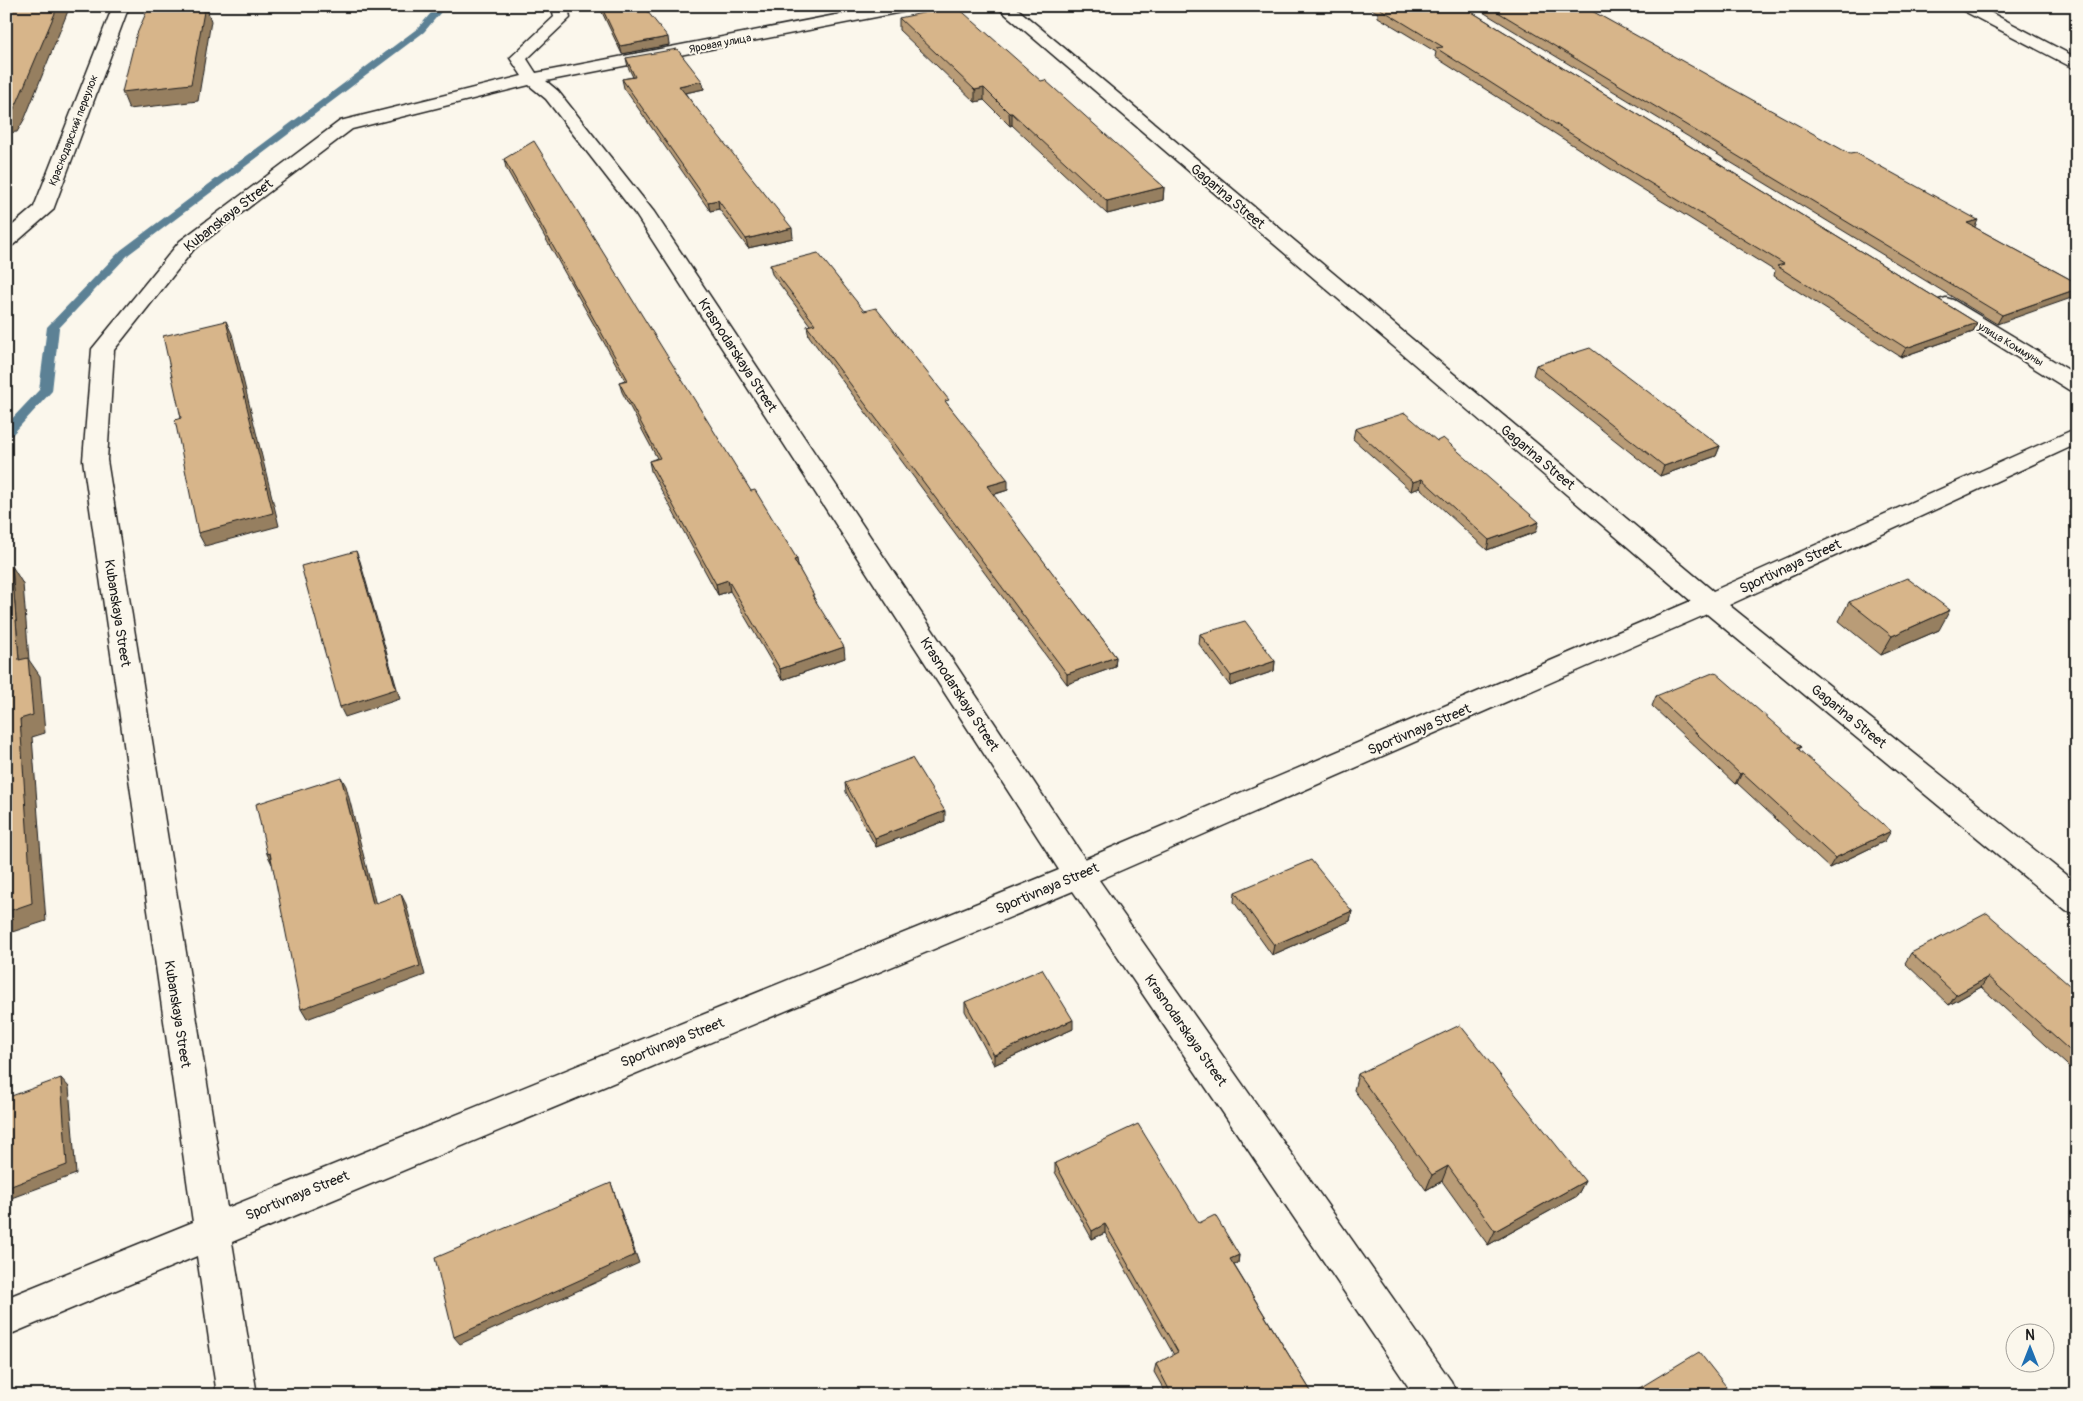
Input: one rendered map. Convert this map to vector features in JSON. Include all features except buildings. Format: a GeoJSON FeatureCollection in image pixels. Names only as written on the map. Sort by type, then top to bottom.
{"type":"FeatureCollection","features":[{"type":"Feature","properties":{"kind":"street","name":"Краснодарский переулок"},"geometry":{"type":"LineString","coordinates":[[6,241],[43,210],[121,6]]}},
{"type":"Feature","properties":{"kind":"street","name":"Krasnodarskaya Street"},"geometry":{"type":"LineString","coordinates":[[560,6],[562,18],[518,58],[532,79],[552,95],[644,212],[1079,875],[1437,1395]]}},
{"type":"Feature","properties":{"kind":"street","name":"Яровая улица"},"geometry":{"type":"LineString","coordinates":[[532,79],[907,6]]}},
{"type":"Feature","properties":{"kind":"street","name":"Gagarina Street"},"geometry":{"type":"LineString","coordinates":[[1004,6],[1710,603],[2077,902]]}},
{"type":"Feature","properties":{"kind":"street"},"geometry":{"type":"LineString","coordinates":[[1966,6],[2077,65]]}},
{"type":"Feature","properties":{"kind":"street","name":"Kubanskaya Street"},"geometry":{"type":"LineString","coordinates":[[237,1395],[95,460],[103,350],[187,245],[346,125],[532,79]]}},
{"type":"Feature","properties":{"kind":"street","name":"улица Коммуны"},"geometry":{"type":"LineString","coordinates":[[1933,296],[2077,384]]}},
{"type":"Feature","properties":{"kind":"street","name":"Sportivnaya Street"},"geometry":{"type":"LineString","coordinates":[[6,1317],[1079,875],[1710,603],[2077,435]]}},
{"type":"Feature","properties":{"kind":"waterway"},"geometry":{"type":"LineString","coordinates":[[6,433],[45,391],[53,327],[125,252],[421,30],[442,6]]}}]}
